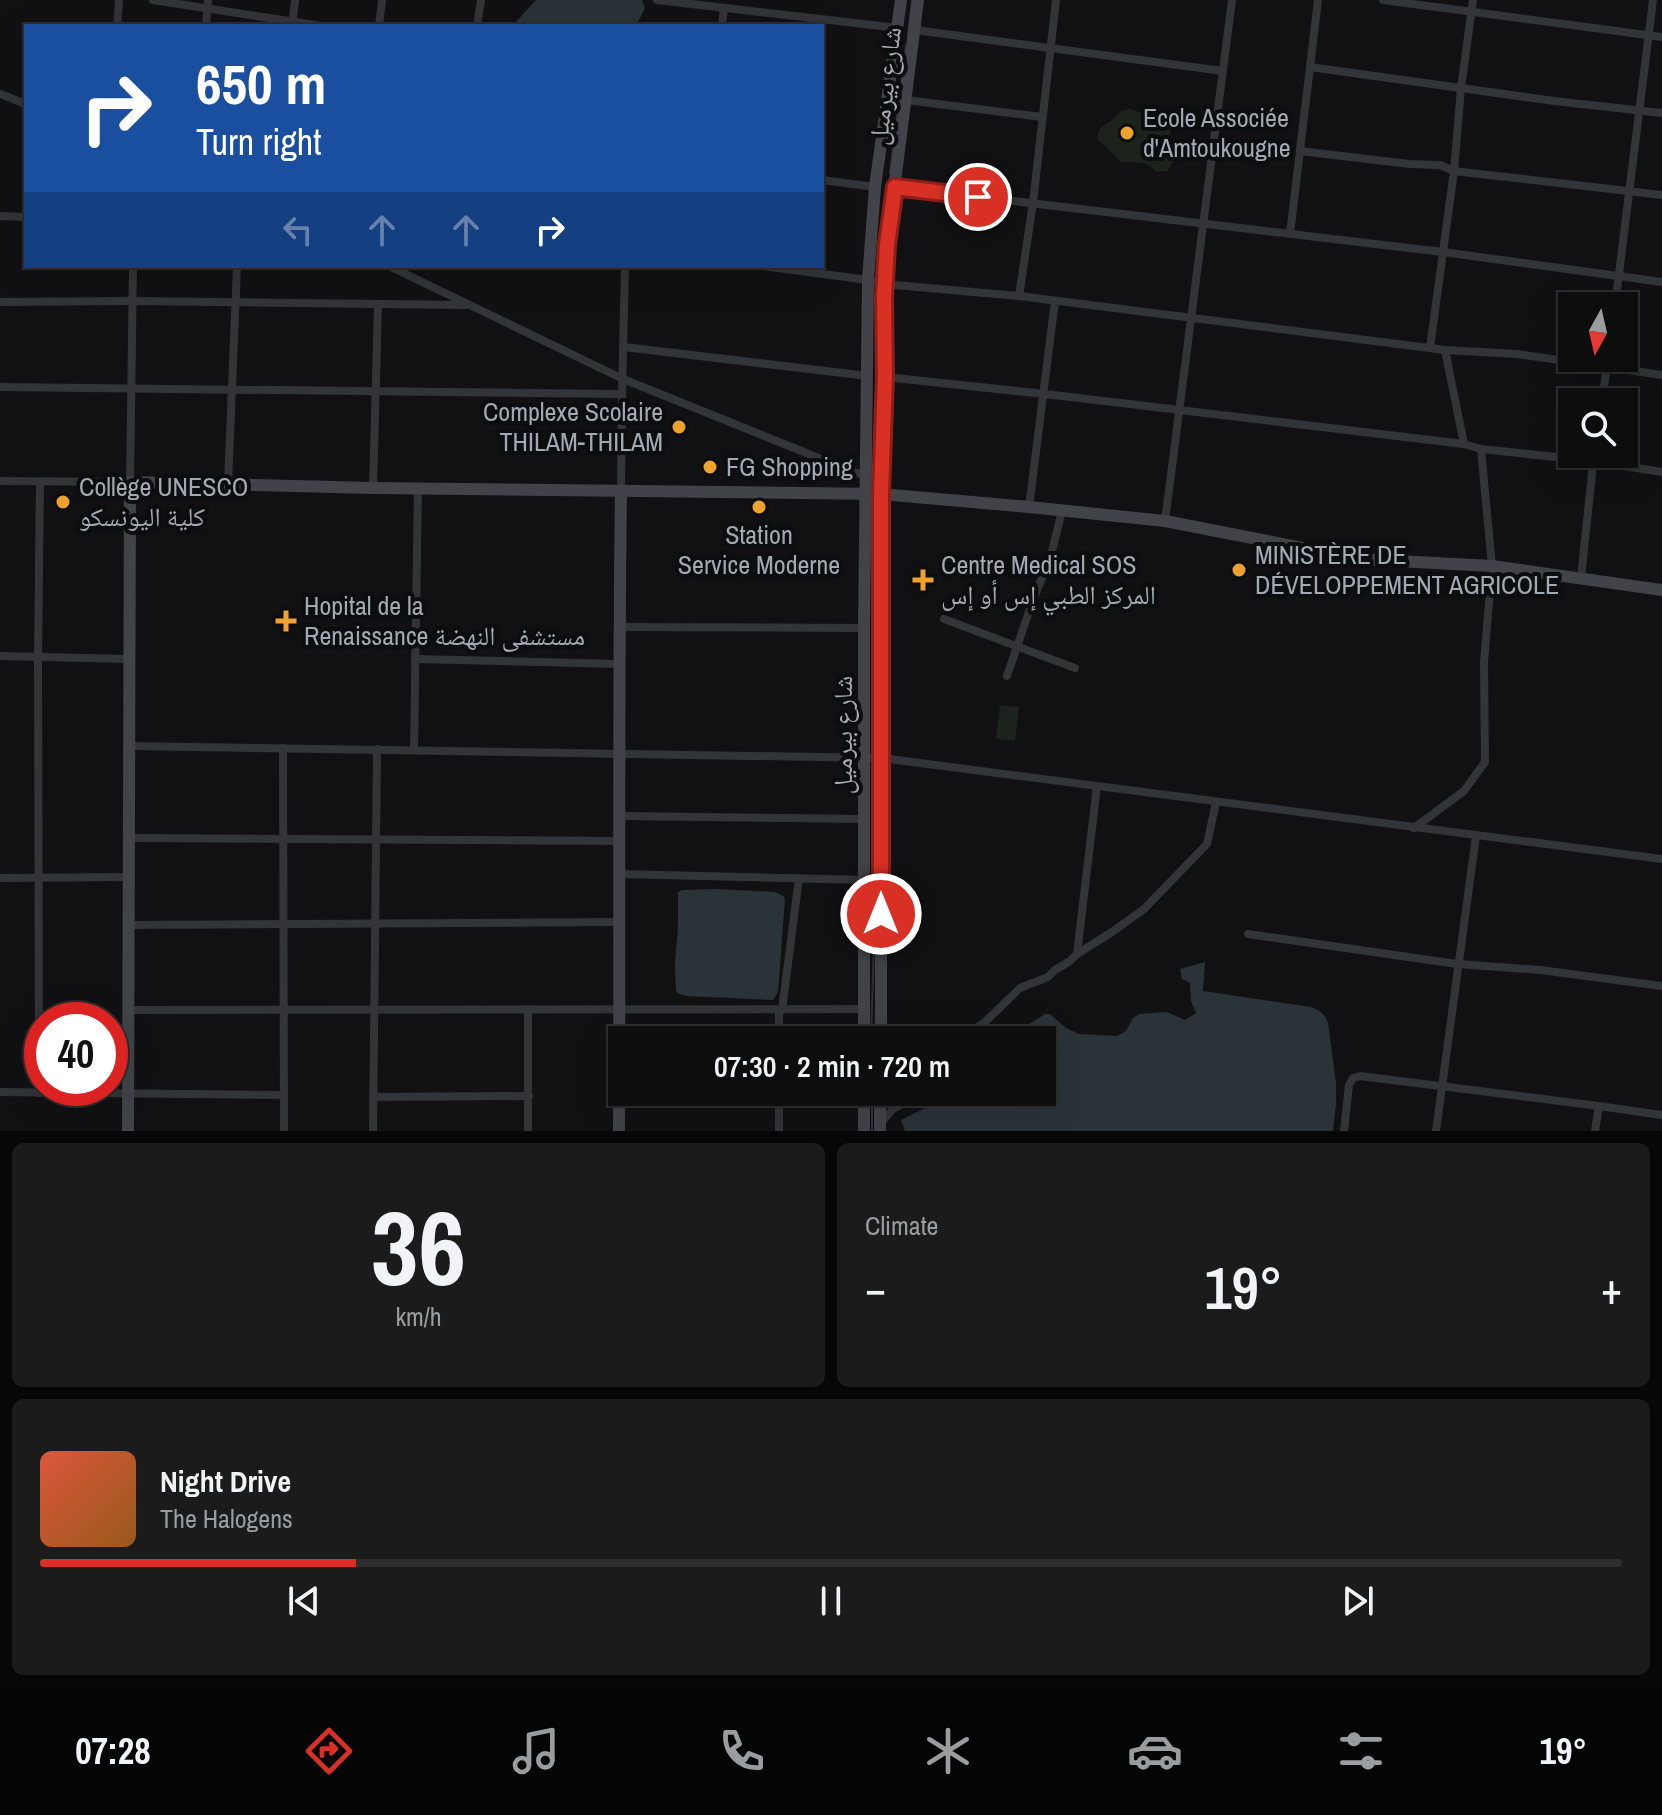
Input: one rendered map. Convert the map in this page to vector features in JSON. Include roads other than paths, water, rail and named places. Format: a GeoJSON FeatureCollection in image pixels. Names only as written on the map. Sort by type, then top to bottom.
{"type":"FeatureCollection","features":[{"type":"Feature","properties":{"kind":"street"},"geometry":{"type":"LineString","coordinates":[[117,24],[119,0]]}},
{"type":"Feature","properties":{"kind":"street"},"geometry":{"type":"LineString","coordinates":[[153,0],[208,4],[293,24],[295,0]]}},
{"type":"Feature","properties":{"kind":"street"},"geometry":{"type":"LineString","coordinates":[[379,24],[382,0]]}},
{"type":"Feature","properties":{"kind":"street"},"geometry":{"type":"LineString","coordinates":[[477,24],[481,0]]}},
{"type":"Feature","properties":{"kind":"street"},"geometry":{"type":"LineString","coordinates":[[657,0],[811,22],[898,28]]}},
{"type":"Feature","properties":{"kind":"street","name":"شارع بيرميل"},"geometry":{"type":"LineString","coordinates":[[881,1026],[873,757],[864,628],[868,280],[875,187],[901,0]]}},
{"type":"Feature","properties":{"kind":"street","name":"شارع بيرميل"},"geometry":{"type":"LineString","coordinates":[[864,1026],[866,819],[873,757],[885,377],[884,284],[918,0]]}},
{"type":"Feature","properties":{"kind":"street"},"geometry":{"type":"LineString","coordinates":[[1019,296],[1056,0]]}},
{"type":"Feature","properties":{"kind":"street"},"geometry":{"type":"LineString","coordinates":[[1165,521],[1232,0]]}},
{"type":"Feature","properties":{"kind":"street"},"geometry":{"type":"LineString","coordinates":[[1290,234],[1318,0]]}},
{"type":"Feature","properties":{"kind":"street"},"geometry":{"type":"LineString","coordinates":[[1383,0],[1662,37]]}},
{"type":"Feature","properties":{"kind":"street"},"geometry":{"type":"LineString","coordinates":[[1430,348],[1473,0]]}},
{"type":"Feature","properties":{"kind":"street"},"geometry":{"type":"LineString","coordinates":[[1617,292],[1653,0]]}},
{"type":"Feature","properties":{"kind":"street"},"geometry":{"type":"LineString","coordinates":[[206,24],[208,4]]}},
{"type":"Feature","properties":{"kind":"street"},"geometry":{"type":"LineString","coordinates":[[722,24],[724,8]]}},
{"type":"Feature","properties":{"kind":"street"},"geometry":{"type":"LineString","coordinates":[[915,30],[1223,71]]}},
{"type":"Feature","properties":{"kind":"street"},"geometry":{"type":"LineString","coordinates":[[1310,67],[1662,113]]}},
{"type":"Feature","properties":{"kind":"street"},"geometry":{"type":"LineString","coordinates":[[0,94],[24,103]]}},
{"type":"Feature","properties":{"kind":"street"},"geometry":{"type":"LineString","coordinates":[[906,100],[1042,117]]}},
{"type":"Feature","properties":{"kind":"street"},"geometry":{"type":"LineString","coordinates":[[1300,151],[1440,165],[1454,171],[1662,195]]}},
{"type":"Feature","properties":{"kind":"street"},"geometry":{"type":"LineString","coordinates":[[824,180],[875,187]]}},
{"type":"Feature","properties":{"kind":"street"},"geometry":{"type":"LineString","coordinates":[[895,187],[1443,252],[1662,282]]}},
{"type":"Feature","properties":{"kind":"street"},"geometry":{"type":"LineString","coordinates":[[0,216],[24,217]]}},
{"type":"Feature","properties":{"kind":"street"},"geometry":{"type":"LineString","coordinates":[[127,1002],[133,268]]}},
{"type":"Feature","properties":{"kind":"street"},"geometry":{"type":"LineString","coordinates":[[228,484],[237,268]]}},
{"type":"Feature","properties":{"kind":"street"},"geometry":{"type":"LineString","coordinates":[[393,268],[623,379],[867,476],[881,477]]}},
{"type":"Feature","properties":{"kind":"street"},"geometry":{"type":"LineString","coordinates":[[620,1026],[619,627],[625,268]]}},
{"type":"Feature","properties":{"kind":"street"},"geometry":{"type":"LineString","coordinates":[[777,268],[884,284],[1019,296],[1445,350],[1558,358]]}},
{"type":"Feature","properties":{"kind":"street"},"geometry":{"type":"LineString","coordinates":[[1029,507],[1055,301]]}},
{"type":"Feature","properties":{"kind":"street"},"geometry":{"type":"LineString","coordinates":[[0,302],[471,305]]}},
{"type":"Feature","properties":{"kind":"street"},"geometry":{"type":"LineString","coordinates":[[373,488],[378,304]]}},
{"type":"Feature","properties":{"kind":"street"},"geometry":{"type":"LineString","coordinates":[[624,347],[868,376]]}},
{"type":"Feature","properties":{"kind":"street"},"geometry":{"type":"LineString","coordinates":[[1445,350],[1464,444]]}},
{"type":"Feature","properties":{"kind":"street"},"geometry":{"type":"LineString","coordinates":[[1638,369],[1662,375]]}},
{"type":"Feature","properties":{"kind":"street"},"geometry":{"type":"LineString","coordinates":[[885,377],[1464,444],[1481,449],[1558,454]]}},
{"type":"Feature","properties":{"kind":"street"},"geometry":{"type":"LineString","coordinates":[[0,387],[622,394]]}},
{"type":"Feature","properties":{"kind":"street"},"geometry":{"type":"LineString","coordinates":[[1414,828],[1464,791],[1485,762],[1484,662],[1492,566],[1481,449]]}},
{"type":"Feature","properties":{"kind":"street"},"geometry":{"type":"LineString","coordinates":[[1638,467],[1662,472]]}},
{"type":"Feature","properties":{"kind":"street"},"geometry":{"type":"LineString","coordinates":[[1581,578],[1593,468]]}},
{"type":"Feature","properties":{"kind":"street"},"geometry":{"type":"LineString","coordinates":[[0,481],[881,494],[1165,521],[1359,559],[1492,566],[1662,590]]}},
{"type":"Feature","properties":{"kind":"street"},"geometry":{"type":"LineString","coordinates":[[39,1002],[40,482]]}},
{"type":"Feature","properties":{"kind":"street"},"geometry":{"type":"LineString","coordinates":[[414,750],[418,488]]}},
{"type":"Feature","properties":{"kind":"street"},"geometry":{"type":"LineString","coordinates":[[1007,676],[1051,555],[1062,511]]}},
{"type":"Feature","properties":{"kind":"street"},"geometry":{"type":"LineString","coordinates":[[944,619],[1075,668]]}},
{"type":"Feature","properties":{"kind":"street"},"geometry":{"type":"LineString","coordinates":[[619,627],[864,628]]}},
{"type":"Feature","properties":{"kind":"street"},"geometry":{"type":"LineString","coordinates":[[0,656],[129,659]]}},
{"type":"Feature","properties":{"kind":"street"},"geometry":{"type":"LineString","coordinates":[[415,659],[619,664]]}},
{"type":"Feature","properties":{"kind":"street"},"geometry":{"type":"LineString","coordinates":[[129,746],[873,757],[1662,859]]}},
{"type":"Feature","properties":{"kind":"street"},"geometry":{"type":"LineString","coordinates":[[283,748],[284,1131]]}},
{"type":"Feature","properties":{"kind":"street"},"geometry":{"type":"LineString","coordinates":[[373,1131],[377,749]]}},
{"type":"Feature","properties":{"kind":"street"},"geometry":{"type":"LineString","coordinates":[[1077,954],[1097,786]]}},
{"type":"Feature","properties":{"kind":"street"},"geometry":{"type":"LineString","coordinates":[[979,1026],[1020,988],[1048,977],[1144,909],[1202,850],[1209,838],[1216,802]]}},
{"type":"Feature","properties":{"kind":"street"},"geometry":{"type":"LineString","coordinates":[[620,816],[866,819]]}},
{"type":"Feature","properties":{"kind":"street"},"geometry":{"type":"LineString","coordinates":[[1436,1131],[1476,836]]}},
{"type":"Feature","properties":{"kind":"street"},"geometry":{"type":"LineString","coordinates":[[128,838],[620,841]]}},
{"type":"Feature","properties":{"kind":"street"},"geometry":{"type":"LineString","coordinates":[[620,874],[865,880]]}},
{"type":"Feature","properties":{"kind":"street"},"geometry":{"type":"LineString","coordinates":[[0,878],[128,877]]}},
{"type":"Feature","properties":{"kind":"street"},"geometry":{"type":"LineString","coordinates":[[779,1026],[799,878]]}},
{"type":"Feature","properties":{"kind":"street"},"geometry":{"type":"LineString","coordinates":[[128,925],[619,922]]}},
{"type":"Feature","properties":{"kind":"street"},"geometry":{"type":"LineString","coordinates":[[1248,934],[1457,964],[1540,970],[1662,986]]}},
{"type":"Feature","properties":{"kind":"street"},"geometry":{"type":"LineString","coordinates":[[528,1009],[528,1131]]}},
{"type":"Feature","properties":{"kind":"street"},"geometry":{"type":"LineString","coordinates":[[128,1010],[864,1009]]}},
{"type":"Feature","properties":{"kind":"street"},"geometry":{"type":"LineString","coordinates":[[1344,1131],[1349,1085],[1353,1078],[1360,1076],[1662,1115]]}},
{"type":"Feature","properties":{"kind":"street"},"geometry":{"type":"LineString","coordinates":[[0,1092],[24,1093]]}},
{"type":"Feature","properties":{"kind":"street"},"geometry":{"type":"LineString","coordinates":[[128,1093],[284,1095]]}},
{"type":"Feature","properties":{"kind":"street"},"geometry":{"type":"LineString","coordinates":[[373,1097],[529,1096]]}},
{"type":"Feature","properties":{"kind":"street"},"geometry":{"type":"LineString","coordinates":[[127,1106],[128,1131]]}},
{"type":"Feature","properties":{"kind":"street"},"geometry":{"type":"LineString","coordinates":[[619,1106],[619,1131]]}},
{"type":"Feature","properties":{"kind":"street"},"geometry":{"type":"LineString","coordinates":[[779,1106],[779,1131]]}},
{"type":"Feature","properties":{"kind":"street"},"geometry":{"type":"LineString","coordinates":[[864,1106],[864,1131]]}},
{"type":"Feature","properties":{"kind":"street"},"geometry":{"type":"LineString","coordinates":[[880,1106],[880,1127]]}},
{"type":"Feature","properties":{"kind":"street"},"geometry":{"type":"LineString","coordinates":[[880,1127],[899,1106]]}},
{"type":"Feature","properties":{"kind":"street"},"geometry":{"type":"LineString","coordinates":[[1595,1131],[1599,1106]]}},
{"type":"Feature","properties":{"kind":"waterway"},"geometry":{"type":"LineString","coordinates":[[908,35],[912,0]]}},
{"type":"Feature","properties":{"kind":"waterway"},"geometry":{"type":"LineString","coordinates":[[890,173],[906,45]]}},
{"type":"Feature","properties":{"kind":"waterway"},"geometry":{"type":"LineString","coordinates":[[879,281],[882,239]]}},
{"type":"Feature","properties":{"kind":"waterway"},"geometry":{"type":"LineString","coordinates":[[878,311],[878,397]]}},
{"type":"Feature","properties":{"kind":"waterway"},"geometry":{"type":"LineString","coordinates":[[871,1026],[875,909]]}},
{"type":"Feature","properties":{"kind":"waterway"},"geometry":{"type":"LineString","coordinates":[[872,1106],[872,1131]]}},
{"type":"Feature","properties":{"kind":"place","name":"Ecole Associée d'Amtoukougne"},"geometry":{"type":"Point","coordinates":[1127,133]}},
{"type":"Feature","properties":{"kind":"place","name":"Complexe Scolaire THILAM-THILAM"},"geometry":{"type":"Point","coordinates":[679,427]}},
{"type":"Feature","properties":{"kind":"place","name":"FG Shopping"},"geometry":{"type":"Point","coordinates":[710,467]}},
{"type":"Feature","properties":{"kind":"place","name":"Collège UNESCO كلية اليونسكو"},"geometry":{"type":"Point","coordinates":[63,502]}},
{"type":"Feature","properties":{"kind":"place","name":"Station Service Moderne"},"geometry":{"type":"Point","coordinates":[759,507]}},
{"type":"Feature","properties":{"kind":"place","name":"MINISTÈRE DE DÉVELOPPEMENT AGRICOLE"},"geometry":{"type":"Point","coordinates":[1239,570]}},
{"type":"Feature","properties":{"kind":"place","name":"Centre Medical SOS المركز الطبي إس أو إس"},"geometry":{"type":"Point","coordinates":[923,580]}},
{"type":"Feature","properties":{"kind":"place","name":"Hopital de la Renaissance مستشفى النهضة"},"geometry":{"type":"Point","coordinates":[286,621]}}]}
